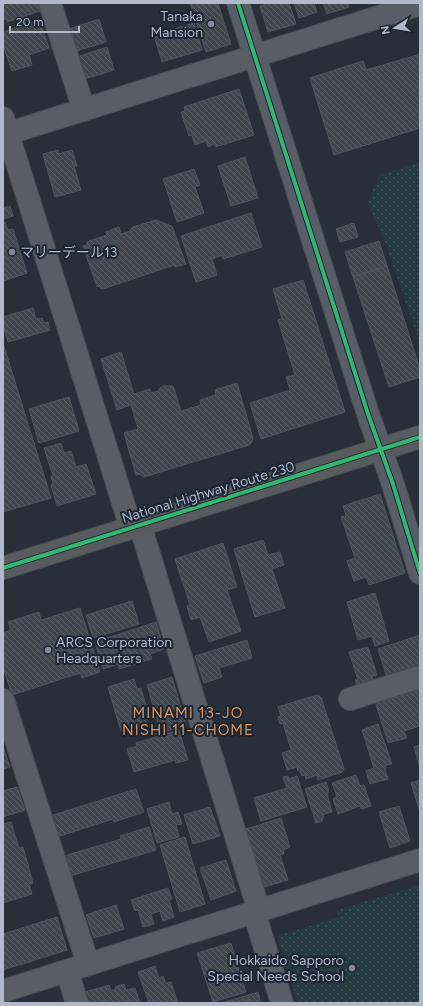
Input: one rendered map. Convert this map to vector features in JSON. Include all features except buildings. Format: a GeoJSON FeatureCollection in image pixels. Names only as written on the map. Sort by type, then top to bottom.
{"type":"FeatureCollection","features":[{"type":"Feature","properties":{"kind":"highway","name":"National Highway Route 230"},"geometry":{"type":"LineString","coordinates":[[3,568],[420,437]]}},
{"type":"Feature","properties":{"kind":"street"},"geometry":{"type":"LineString","coordinates":[[50,3],[84,110]]}},
{"type":"Feature","properties":{"kind":"street"},"geometry":{"type":"LineString","coordinates":[[238,3],[420,573]]}},
{"type":"Feature","properties":{"kind":"street"},"geometry":{"type":"LineString","coordinates":[[282,1003],[256,911],[136,526],[5,129],[84,110],[420,4]]}},
{"type":"Feature","properties":{"kind":"street"},"geometry":{"type":"LineString","coordinates":[[350,699],[420,677]]}},
{"type":"Feature","properties":{"kind":"street"},"geometry":{"type":"LineString","coordinates":[[3,700],[88,964]]}},
{"type":"Feature","properties":{"kind":"street"},"geometry":{"type":"LineString","coordinates":[[3,991],[420,860]]}},
{"type":"Feature","properties":{"kind":"street"},"geometry":{"type":"LineString","coordinates":[[67,971],[78,1003]]}},
{"type":"Feature","properties":{"kind":"street"},"geometry":{"type":"LineString","coordinates":[[3,994],[6,1003]]}},
{"type":"Feature","properties":{"kind":"green space"},"geometry":{"type":"Polygon","coordinates":[[[420,162],[420,344],[385,241],[367,203],[380,175],[420,162]]]}},
{"type":"Feature","properties":{"kind":"green space","name":"Hokkaido Sapporo Special Needs School"},"geometry":{"type":"Polygon","coordinates":[[[420,885],[420,1003],[298,1003],[277,936],[339,917],[337,910],[420,885]]]}},
{"type":"Feature","properties":{"kind":"cycle path"},"geometry":{"type":"LineString","coordinates":[[238,3],[368,414],[393,484],[420,573]]}},
{"type":"Feature","properties":{"kind":"cycle path"},"geometry":{"type":"LineString","coordinates":[[3,568],[420,437]]}},
{"type":"Feature","properties":{"kind":"place","name":"Tanaka Mansion"},"geometry":{"type":"Point","coordinates":[211,24]}},
{"type":"Feature","properties":{"kind":"place","name":"マリーデール13"},"geometry":{"type":"Point","coordinates":[12,252]}},
{"type":"Feature","properties":{"kind":"place","name":"ARCS Corporation Headquarters"},"geometry":{"type":"Point","coordinates":[48,650]}},
{"type":"Feature","properties":{"kind":"place","name":"Hokkaido Sapporo Special Needs School"},"geometry":{"type":"Point","coordinates":[352,968]}},
{"type":"Feature","properties":{"kind":"district","name":"MINAMI 13-JO NISHI 11-CHOME"},"geometry":{"type":"Point","coordinates":[188,722]}}]}
